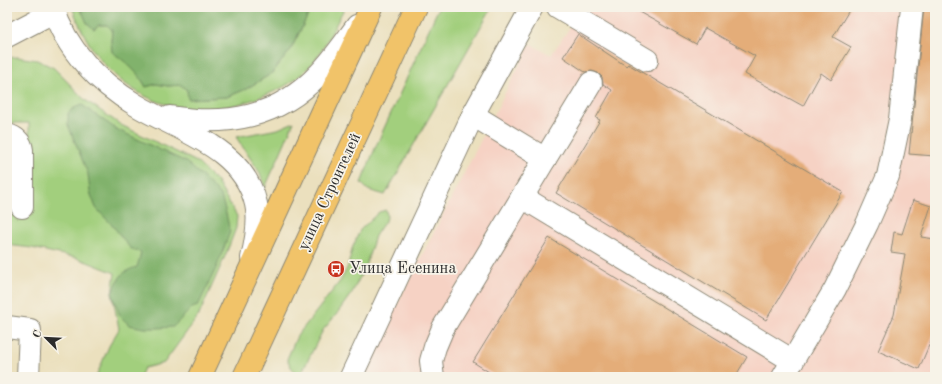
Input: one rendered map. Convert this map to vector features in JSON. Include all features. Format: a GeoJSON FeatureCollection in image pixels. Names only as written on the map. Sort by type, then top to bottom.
{"type":"FeatureCollection","features":[{"type":"Feature","properties":{"kind":"main road"},"geometry":{"type":"LineString","coordinates":[[200,377],[370,7]]}},
{"type":"Feature","properties":{"kind":"main road","name":"улица Строителей"},"geometry":{"type":"LineString","coordinates":[[244,377],[416,7]]}},
{"type":"Feature","properties":{"kind":"street"},"geometry":{"type":"LineString","coordinates":[[155,115],[201,121],[225,121],[243,118],[274,107],[304,89],[319,75],[370,7]]}},
{"type":"Feature","properties":{"kind":"street"},"geometry":{"type":"LineString","coordinates":[[351,377],[473,115],[532,7]]}},
{"type":"Feature","properties":{"kind":"street"},"geometry":{"type":"LineString","coordinates":[[558,7],[647,60]]}},
{"type":"Feature","properties":{"kind":"street"},"geometry":{"type":"LineString","coordinates":[[522,197],[788,369],[835,289],[867,224],[888,176],[900,119],[912,7]]}},
{"type":"Feature","properties":{"kind":"street"},"geometry":{"type":"LineString","coordinates":[[7,36],[54,9],[71,45],[98,77],[116,92],[136,105],[210,144],[228,157],[241,172],[251,188],[256,204],[257,223],[253,252],[246,279]]}},
{"type":"Feature","properties":{"kind":"street"},"geometry":{"type":"LineString","coordinates":[[433,377],[431,361],[434,347],[443,328],[591,84]]}},
{"type":"Feature","properties":{"kind":"street"},"geometry":{"type":"LineString","coordinates":[[473,115],[545,159]]}},
{"type":"Feature","properties":{"kind":"street"},"geometry":{"type":"LineString","coordinates":[[7,135],[15,139],[22,146],[22,207]]}},
{"type":"Feature","properties":{"kind":"street"},"geometry":{"type":"LineString","coordinates":[[7,327],[30,330],[28,377]]}},
{"type":"Feature","properties":{"kind":"shaded area"},"geometry":{"type":"Polygon","coordinates":[[[584,7],[935,7],[935,377],[360,377],[530,44],[551,55],[584,7]]]}},
{"type":"Feature","properties":{"kind":"green space"},"geometry":{"type":"Polygon","coordinates":[[[72,7],[80,7],[81,12],[99,25],[108,25],[112,30],[111,42],[127,63],[137,72],[146,87],[156,84],[168,86],[181,85],[187,90],[189,99],[227,97],[246,89],[271,74],[290,51],[312,7],[345,7],[320,53],[309,67],[297,78],[275,91],[252,100],[230,106],[209,109],[168,105],[149,98],[131,88],[115,75],[99,58],[84,34],[72,7]]]}},
{"type":"Feature","properties":{"kind":"green space"},"geometry":{"type":"Polygon","coordinates":[[[80,7],[312,7],[290,51],[271,74],[246,89],[227,97],[188,99],[187,90],[181,85],[168,86],[156,84],[146,87],[131,68],[112,52],[112,30],[107,25],[99,25],[94,29],[87,23],[80,7]]]}},
{"type":"Feature","properties":{"kind":"green space"},"geometry":{"type":"Polygon","coordinates":[[[439,7],[492,7],[385,195],[368,190],[361,183],[376,146],[439,7]]]}},
{"type":"Feature","properties":{"kind":"green space"},"geometry":{"type":"Polygon","coordinates":[[[17,57],[37,60],[54,68],[84,99],[121,125],[197,162],[217,182],[237,216],[236,228],[199,315],[164,363],[144,368],[140,377],[96,377],[109,346],[119,329],[112,293],[115,273],[77,258],[32,248],[7,245],[7,210],[13,215],[31,213],[29,123],[7,123],[7,58],[17,57]]]}},
{"type":"Feature","properties":{"kind":"green space"},"geometry":{"type":"Polygon","coordinates":[[[82,105],[116,129],[186,162],[221,196],[230,232],[217,266],[198,306],[192,308],[173,327],[144,328],[129,325],[120,316],[112,293],[121,276],[127,271],[137,267],[141,253],[130,248],[113,226],[96,208],[90,192],[88,174],[68,125],[68,113],[74,108],[82,105]]]}},
{"type":"Feature","properties":{"kind":"green space"},"geometry":{"type":"Polygon","coordinates":[[[294,122],[265,188],[260,173],[236,137],[278,129],[294,122]]]}},
{"type":"Feature","properties":{"kind":"green space"},"geometry":{"type":"Polygon","coordinates":[[[386,210],[387,218],[375,236],[366,265],[353,291],[323,330],[301,374],[296,373],[287,359],[297,336],[341,280],[348,266],[352,249],[360,230],[379,212],[386,210]]]}},
{"type":"Feature","properties":{"kind":"building"},"geometry":{"type":"Polygon","coordinates":[[[630,7],[851,7],[833,37],[851,47],[831,80],[821,73],[803,106],[745,74],[755,56],[705,28],[696,44],[630,7]]]}},
{"type":"Feature","properties":{"kind":"building"},"geometry":{"type":"Polygon","coordinates":[[[924,7],[935,7],[935,156],[909,154],[924,7]]]}},
{"type":"Feature","properties":{"kind":"building"},"geometry":{"type":"Polygon","coordinates":[[[578,34],[626,66],[628,64],[843,192],[766,320],[556,193],[600,120],[596,118],[612,90],[603,84],[602,77],[598,73],[592,71],[585,72],[563,57],[578,34]]]}},
{"type":"Feature","properties":{"kind":"building"},"geometry":{"type":"Polygon","coordinates":[[[7,165],[10,165],[10,203],[7,203],[7,165]]]}},
{"type":"Feature","properties":{"kind":"building"},"geometry":{"type":"Polygon","coordinates":[[[913,200],[931,206],[921,237],[935,239],[935,331],[919,369],[878,351],[894,315],[905,254],[891,252],[894,232],[902,234],[913,200]]]}},
{"type":"Feature","properties":{"kind":"building"},"geometry":{"type":"Polygon","coordinates":[[[549,238],[747,357],[735,377],[497,377],[473,362],[549,238]]]}},
{"type":"Feature","properties":{"kind":"place","name":"Улица Есенина"},"geometry":{"type":"Point","coordinates":[336,269]}}]}
